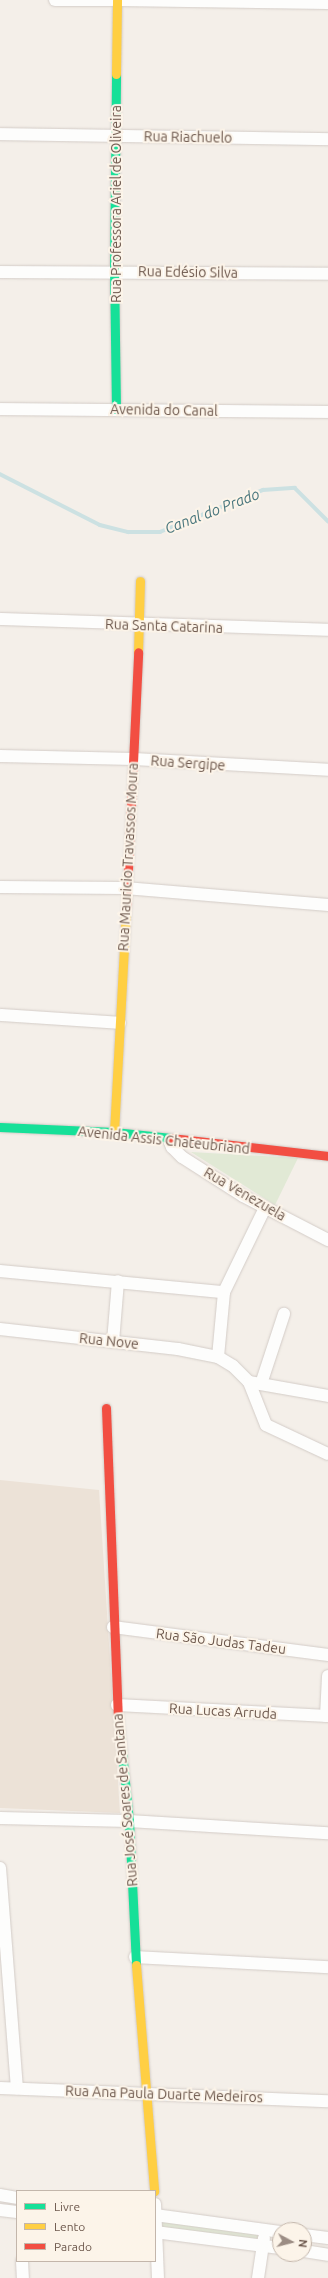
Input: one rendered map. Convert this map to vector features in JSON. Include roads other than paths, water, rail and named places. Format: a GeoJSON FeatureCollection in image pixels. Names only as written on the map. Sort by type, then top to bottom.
{"type":"FeatureCollection","features":[{"type":"Feature","properties":{"kind":"street"},"geometry":{"type":"LineString","coordinates":[[55,0],[112,0]]}},
{"type":"Feature","properties":{"kind":"street"},"geometry":{"type":"LineString","coordinates":[[117,0],[328,3]]}},
{"type":"Feature","properties":{"kind":"street","name":"Rua Professora Ariel de Oliveira"},"geometry":{"type":"LineString","coordinates":[[116,409],[114,271],[117,0]]}},
{"type":"Feature","properties":{"kind":"street","name":"Rua Riachuelo"},"geometry":{"type":"LineString","coordinates":[[0,134],[116,137],[328,139]]}},
{"type":"Feature","properties":{"kind":"street","name":"Rua Edésio Silva"},"geometry":{"type":"LineString","coordinates":[[0,272],[114,271],[328,274]]}},
{"type":"Feature","properties":{"kind":"street","name":"Avenida do Canal"},"geometry":{"type":"LineString","coordinates":[[0,409],[328,412]]}},
{"type":"Feature","properties":{"kind":"street","name":"Rua Mauricio Travassos Moura"},"geometry":{"type":"LineString","coordinates":[[114,1132],[125,888],[134,759],[140,581]]}},
{"type":"Feature","properties":{"kind":"street","name":"Rua Santa Catarina"},"geometry":{"type":"LineString","coordinates":[[0,619],[328,630]]}},
{"type":"Feature","properties":{"kind":"street","name":"Rua Sergipe"},"geometry":{"type":"LineString","coordinates":[[0,756],[134,759],[328,770]]}},
{"type":"Feature","properties":{"kind":"street"},"geometry":{"type":"LineString","coordinates":[[0,887],[125,888],[328,905]]}},
{"type":"Feature","properties":{"kind":"street"},"geometry":{"type":"LineString","coordinates":[[0,1015],[120,1023]]}},
{"type":"Feature","properties":{"kind":"street","name":"Avenida Assis Chateubriand"},"geometry":{"type":"LineString","coordinates":[[0,1127],[114,1132],[169,1140],[328,1156]]}},
{"type":"Feature","properties":{"kind":"street","name":"Rua Venezuela"},"geometry":{"type":"LineString","coordinates":[[169,1140],[172,1147],[182,1157],[265,1208],[328,1240]]}},
{"type":"Feature","properties":{"kind":"street"},"geometry":{"type":"LineString","coordinates":[[265,1208],[224,1292],[218,1357],[233,1366],[255,1383],[328,1396]]}},
{"type":"Feature","properties":{"kind":"street"},"geometry":{"type":"LineString","coordinates":[[0,1271],[224,1292]]}},
{"type":"Feature","properties":{"kind":"street"},"geometry":{"type":"LineString","coordinates":[[113,1342],[118,1281]]}},
{"type":"Feature","properties":{"kind":"street"},"geometry":{"type":"LineString","coordinates":[[284,1314],[255,1383],[266,1425],[328,1454]]}},
{"type":"Feature","properties":{"kind":"street","name":"Rua Nove"},"geometry":{"type":"LineString","coordinates":[[0,1329],[178,1349],[218,1357]]}},
{"type":"Feature","properties":{"kind":"street","name":"Rua José Soares de Santana"},"geometry":{"type":"LineString","coordinates":[[106,1408],[117,1705],[129,1822],[135,1957],[154,2190]]}},
{"type":"Feature","properties":{"kind":"street","name":"Rua São Judas Tadeu"},"geometry":{"type":"LineString","coordinates":[[113,1626],[328,1655]]}},
{"type":"Feature","properties":{"kind":"street"},"geometry":{"type":"LineString","coordinates":[[327,1716],[328,1676]]}},
{"type":"Feature","properties":{"kind":"street","name":"Rua Lucas Arruda"},"geometry":{"type":"LineString","coordinates":[[117,1705],[327,1716]]}},
{"type":"Feature","properties":{"kind":"street"},"geometry":{"type":"LineString","coordinates":[[0,1818],[129,1822],[328,1833]]}},
{"type":"Feature","properties":{"kind":"street"},"geometry":{"type":"LineString","coordinates":[[0,1868],[17,2088]]}},
{"type":"Feature","properties":{"kind":"street"},"geometry":{"type":"LineString","coordinates":[[135,1957],[328,1967]]}},
{"type":"Feature","properties":{"kind":"street","name":"Rua Ana Paula Duarte Medeiros"},"geometry":{"type":"LineString","coordinates":[[0,2088],[146,2092],[328,2101]]}},
{"type":"Feature","properties":{"kind":"street"},"geometry":{"type":"LineString","coordinates":[[0,2195],[16,2198]]}},
{"type":"Feature","properties":{"kind":"street"},"geometry":{"type":"LineString","coordinates":[[0,2210],[16,2212]]}},
{"type":"Feature","properties":{"kind":"street"},"geometry":{"type":"LineString","coordinates":[[156,2211],[272,2231]]}},
{"type":"Feature","properties":{"kind":"street"},"geometry":{"type":"LineString","coordinates":[[258,2278],[265,2230]]}},
{"type":"Feature","properties":{"kind":"street"},"geometry":{"type":"LineString","coordinates":[[158,2278],[156,2232],[272,2247]]}},
{"type":"Feature","properties":{"kind":"street"},"geometry":{"type":"LineString","coordinates":[[312,2236],[328,2238]]}},
{"type":"Feature","properties":{"kind":"street"},"geometry":{"type":"LineString","coordinates":[[312,2252],[328,2255]]}},
{"type":"Feature","properties":{"kind":"street"},"geometry":{"type":"LineString","coordinates":[[22,2262],[23,2278]]}},
{"type":"Feature","properties":{"kind":"waterway","name":"Canal do Prado"},"geometry":{"type":"LineString","coordinates":[[0,474],[100,525],[128,532],[160,532],[263,490],[295,488],[328,521]]}}]}
